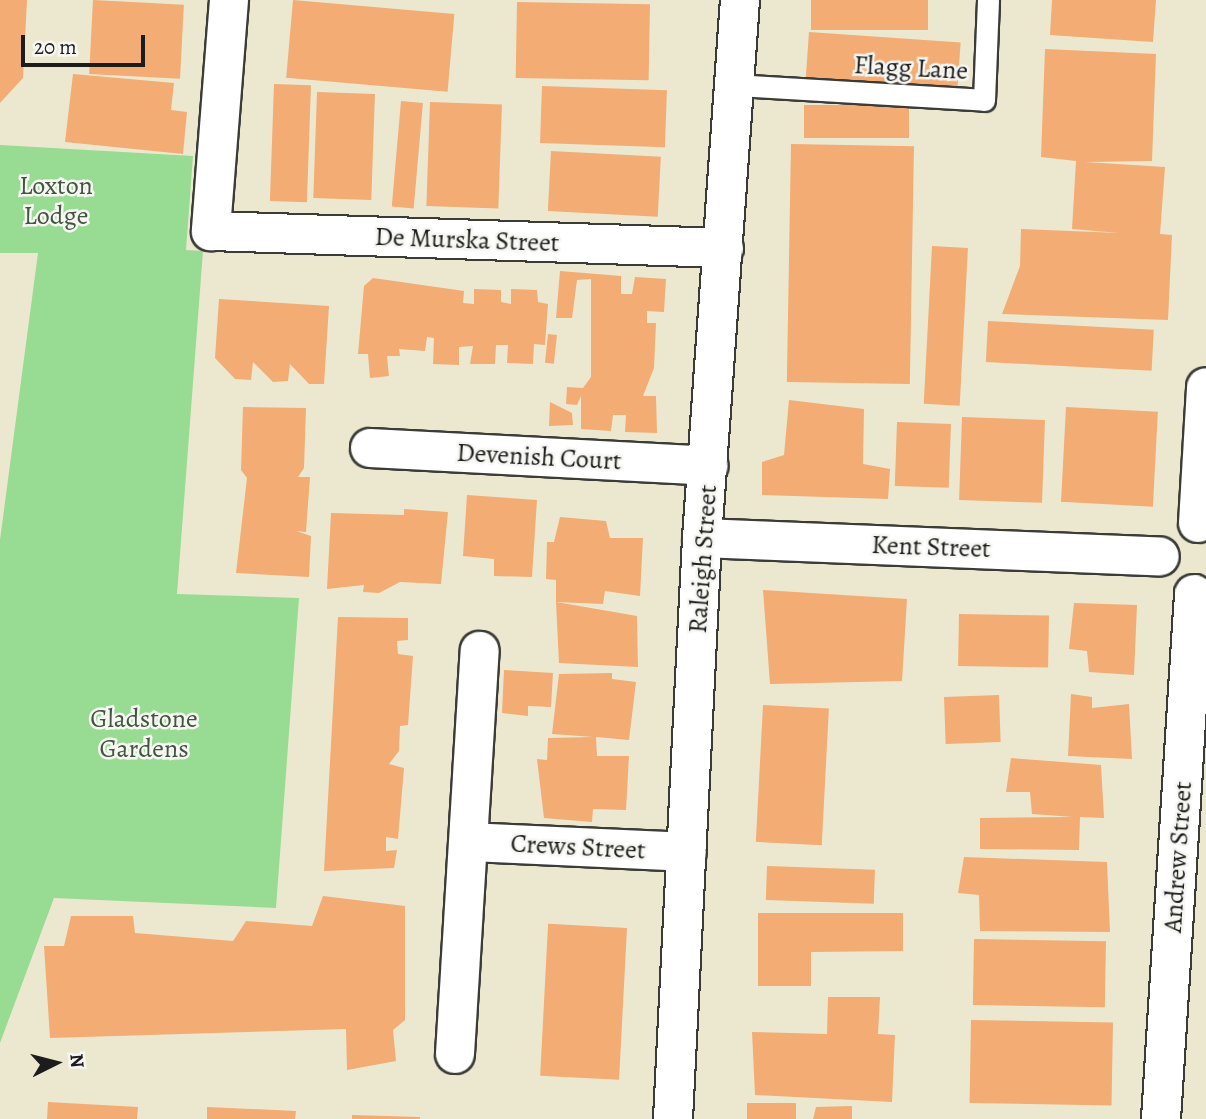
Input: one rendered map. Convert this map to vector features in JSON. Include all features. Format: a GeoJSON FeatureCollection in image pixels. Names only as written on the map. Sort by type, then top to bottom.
{"type":"FeatureCollection","features":[{"type":"Feature","properties":{"kind":"street","name":"De Murska Street"},"geometry":{"type":"LineString","coordinates":[[229,0],[211,231],[724,248]]}},
{"type":"Feature","properties":{"kind":"street","name":"Raleigh Street"},"geometry":{"type":"LineString","coordinates":[[673,1119],[702,538],[740,0]]}},
{"type":"Feature","properties":{"kind":"street"},"geometry":{"type":"LineString","coordinates":[[1200,594],[1165,578],[1160,556],[1177,528],[1202,524],[1206,387]]}},
{"type":"Feature","properties":{"kind":"street","name":"Devenish Court"},"geometry":{"type":"LineString","coordinates":[[370,448],[709,466]]}},
{"type":"Feature","properties":{"kind":"street","name":"Kent Street"},"geometry":{"type":"LineString","coordinates":[[702,538],[1160,556]]}},
{"type":"Feature","properties":{"kind":"street","name":"Andrew Street"},"geometry":{"type":"LineString","coordinates":[[1161,1119],[1200,594]]}},
{"type":"Feature","properties":{"kind":"street"},"geometry":{"type":"LineString","coordinates":[[455,1054],[480,651]]}},
{"type":"Feature","properties":{"kind":"street","name":"Crews Street"},"geometry":{"type":"LineString","coordinates":[[469,842],[687,852]]}},
{"type":"Feature","properties":{"kind":"lane","name":"Flagg Lane"},"geometry":{"type":"LineString","coordinates":[[735,85],[984,100],[988,0]]}},
{"type":"Feature","properties":{"kind":"green space","name":"Gladstone Gardens"},"geometry":{"type":"Polygon","coordinates":[[[0,145],[193,156],[186,250],[203,251],[177,594],[299,598],[276,908],[54,898],[0,1043],[0,540],[38,253],[0,253],[0,145]]]}},
{"type":"Feature","properties":{"kind":"building"},"geometry":{"type":"Polygon","coordinates":[[[0,0],[27,0],[23,78],[0,103],[0,0]]]}},
{"type":"Feature","properties":{"kind":"building"},"geometry":{"type":"Polygon","coordinates":[[[93,0],[184,5],[180,79],[89,74],[93,0]]]}},
{"type":"Feature","properties":{"kind":"building"},"geometry":{"type":"Polygon","coordinates":[[[293,0],[454,14],[448,92],[286,78],[293,0]]]}},
{"type":"Feature","properties":{"kind":"building"},"geometry":{"type":"Polygon","coordinates":[[[811,0],[928,0],[928,30],[811,30],[811,0]]]}},
{"type":"Feature","properties":{"kind":"building"},"geometry":{"type":"Polygon","coordinates":[[[1052,0],[1156,0],[1153,42],[1050,35],[1052,0]]]}},
{"type":"Feature","properties":{"kind":"building"},"geometry":{"type":"Polygon","coordinates":[[[517,2],[650,4],[649,80],[516,78],[517,2]]]}},
{"type":"Feature","properties":{"kind":"building"},"geometry":{"type":"Polygon","coordinates":[[[809,32],[961,43],[957,94],[805,84],[809,32]]]}},
{"type":"Feature","properties":{"kind":"building"},"geometry":{"type":"Polygon","coordinates":[[[1045,49],[1156,54],[1152,161],[1085,162],[1165,167],[1160,234],[1172,235],[1168,320],[1002,314],[1020,266],[1021,229],[1120,233],[1072,229],[1076,161],[1041,157],[1045,49]]]}},
{"type":"Feature","properties":{"kind":"building"},"geometry":{"type":"Polygon","coordinates":[[[73,74],[174,83],[171,110],[187,112],[183,154],[65,142],[73,74]]]}},
{"type":"Feature","properties":{"kind":"building"},"geometry":{"type":"Polygon","coordinates":[[[274,84],[311,85],[307,202],[270,201],[274,84]]]}},
{"type":"Feature","properties":{"kind":"building"},"geometry":{"type":"Polygon","coordinates":[[[542,86],[667,90],[665,147],[540,143],[542,86]]]}},
{"type":"Feature","properties":{"kind":"building"},"geometry":{"type":"Polygon","coordinates":[[[317,92],[375,94],[371,200],[313,198],[317,92]]]}},
{"type":"Feature","properties":{"kind":"building"},"geometry":{"type":"Polygon","coordinates":[[[401,101],[423,103],[414,209],[392,207],[401,101]]]}},
{"type":"Feature","properties":{"kind":"building"},"geometry":{"type":"Polygon","coordinates":[[[430,102],[502,105],[498,208],[426,206],[430,102]]]}},
{"type":"Feature","properties":{"kind":"building"},"geometry":{"type":"Polygon","coordinates":[[[804,105],[909,105],[909,138],[804,138],[804,105]]]}},
{"type":"Feature","properties":{"kind":"building"},"geometry":{"type":"Polygon","coordinates":[[[791,144],[914,146],[910,384],[787,382],[791,144]]]}},
{"type":"Feature","properties":{"kind":"building"},"geometry":{"type":"Polygon","coordinates":[[[551,151],[661,157],[658,217],[548,211],[551,151]]]}},
{"type":"Feature","properties":{"kind":"building"},"geometry":{"type":"Polygon","coordinates":[[[932,246],[968,248],[960,406],[924,404],[932,246]]]}},
{"type":"Feature","properties":{"kind":"building"},"geometry":{"type":"Polygon","coordinates":[[[560,271],[621,276],[621,294],[632,294],[635,277],[666,279],[664,312],[647,311],[647,323],[656,323],[654,368],[643,396],[656,396],[657,433],[625,432],[626,415],[613,415],[611,431],[581,429],[581,396],[577,405],[566,404],[567,387],[583,388],[591,377],[591,279],[577,280],[572,318],[556,318],[560,271]]]}},
{"type":"Feature","properties":{"kind":"building"},"geometry":{"type":"Polygon","coordinates":[[[373,278],[464,291],[463,303],[474,304],[474,289],[501,290],[501,302],[511,304],[511,289],[537,290],[538,302],[548,304],[545,345],[534,344],[533,364],[507,363],[508,345],[496,345],[495,364],[470,364],[473,346],[459,347],[459,365],[433,364],[434,338],[427,337],[425,351],[399,349],[400,356],[387,356],[389,376],[370,378],[368,354],[358,354],[364,286],[373,278]]]}},
{"type":"Feature","properties":{"kind":"building"},"geometry":{"type":"Polygon","coordinates":[[[219,299],[329,306],[324,384],[309,384],[290,364],[288,381],[273,382],[253,362],[251,380],[235,379],[215,358],[219,299]]]}},
{"type":"Feature","properties":{"kind":"building"},"geometry":{"type":"Polygon","coordinates":[[[988,321],[1154,330],[1152,371],[986,362],[988,321]]]}},
{"type":"Feature","properties":{"kind":"building"},"geometry":{"type":"Polygon","coordinates":[[[548,334],[557,335],[554,364],[545,363],[548,334]]]}},
{"type":"Feature","properties":{"kind":"building"},"geometry":{"type":"Polygon","coordinates":[[[789,400],[864,409],[863,464],[890,469],[888,499],[762,495],[762,462],[784,455],[789,400]]]}},
{"type":"Feature","properties":{"kind":"building"},"geometry":{"type":"Polygon","coordinates":[[[550,402],[572,413],[573,425],[549,426],[550,402]]]}},
{"type":"Feature","properties":{"kind":"building"},"geometry":{"type":"Polygon","coordinates":[[[243,407],[306,408],[304,468],[298,477],[310,477],[306,532],[296,531],[311,536],[309,577],[236,573],[247,478],[241,470],[243,407]]]}},
{"type":"Feature","properties":{"kind":"building"},"geometry":{"type":"Polygon","coordinates":[[[1066,407],[1158,412],[1153,507],[1061,502],[1066,407]]]}},
{"type":"Feature","properties":{"kind":"building"},"geometry":{"type":"Polygon","coordinates":[[[962,417],[1045,420],[1042,503],[959,500],[962,417]]]}},
{"type":"Feature","properties":{"kind":"building"},"geometry":{"type":"Polygon","coordinates":[[[897,422],[951,424],[949,488],[895,486],[897,422]]]}},
{"type":"Feature","properties":{"kind":"building"},"geometry":{"type":"Polygon","coordinates":[[[467,495],[537,500],[532,577],[494,576],[494,559],[463,556],[467,495]]]}},
{"type":"Feature","properties":{"kind":"building"},"geometry":{"type":"Polygon","coordinates":[[[404,509],[448,512],[441,584],[400,582],[379,593],[363,592],[364,585],[327,589],[331,513],[404,515],[404,509]]]}},
{"type":"Feature","properties":{"kind":"building"},"geometry":{"type":"Polygon","coordinates":[[[560,517],[606,521],[610,538],[643,538],[640,596],[605,591],[603,604],[556,602],[556,580],[546,579],[547,542],[554,542],[560,517]]]}},
{"type":"Feature","properties":{"kind":"building"},"geometry":{"type":"Polygon","coordinates":[[[763,590],[907,599],[902,681],[770,684],[763,590]]]}},
{"type":"Feature","properties":{"kind":"building"},"geometry":{"type":"Polygon","coordinates":[[[556,602],[637,616],[638,667],[559,663],[556,602]]]}},
{"type":"Feature","properties":{"kind":"building"},"geometry":{"type":"Polygon","coordinates":[[[1074,603],[1137,605],[1134,675],[1089,672],[1087,651],[1069,649],[1074,603]]]}},
{"type":"Feature","properties":{"kind":"building"},"geometry":{"type":"Polygon","coordinates":[[[959,614],[1049,616],[1048,668],[958,666],[959,614]]]}},
{"type":"Feature","properties":{"kind":"building"},"geometry":{"type":"Polygon","coordinates":[[[338,617],[408,618],[408,640],[397,641],[398,654],[413,656],[408,725],[400,726],[399,751],[389,764],[404,768],[398,839],[386,837],[386,851],[397,850],[394,868],[324,871],[338,617]]]}},
{"type":"Feature","properties":{"kind":"building"},"geometry":{"type":"Polygon","coordinates":[[[504,670],[553,673],[551,707],[528,706],[528,716],[502,713],[504,670]]]}},
{"type":"Feature","properties":{"kind":"building"},"geometry":{"type":"Polygon","coordinates":[[[612,673],[612,679],[636,682],[629,740],[596,737],[597,756],[629,756],[626,810],[593,809],[592,822],[544,818],[537,759],[547,760],[548,738],[593,737],[552,734],[559,674],[612,673]]]}},
{"type":"Feature","properties":{"kind":"building"},"geometry":{"type":"Polygon","coordinates":[[[1071,694],[1092,697],[1092,708],[1129,704],[1132,759],[1068,756],[1071,694]]]}},
{"type":"Feature","properties":{"kind":"building"},"geometry":{"type":"Polygon","coordinates":[[[999,695],[1001,742],[946,744],[944,697],[999,695]]]}},
{"type":"Feature","properties":{"kind":"building"},"geometry":{"type":"Polygon","coordinates":[[[763,705],[829,708],[822,845],[756,842],[763,705]]]}},
{"type":"Feature","properties":{"kind":"building"},"geometry":{"type":"Polygon","coordinates":[[[1011,758],[1101,765],[1104,818],[1080,817],[1079,850],[980,849],[980,818],[1073,817],[1032,814],[1030,792],[1006,792],[1011,758]]]}},
{"type":"Feature","properties":{"kind":"building"},"geometry":{"type":"Polygon","coordinates":[[[964,857],[1107,862],[1110,932],[980,931],[979,895],[958,893],[964,857]]]}},
{"type":"Feature","properties":{"kind":"building"},"geometry":{"type":"Polygon","coordinates":[[[767,866],[875,870],[874,904],[766,900],[767,866]]]}},
{"type":"Feature","properties":{"kind":"building"},"geometry":{"type":"Polygon","coordinates":[[[323,896],[405,906],[405,1020],[393,1030],[396,1061],[347,1070],[346,1029],[50,1038],[44,946],[64,946],[71,916],[133,916],[135,933],[233,941],[246,921],[312,926],[323,896]]]}},
{"type":"Feature","properties":{"kind":"building"},"geometry":{"type":"Polygon","coordinates":[[[758,913],[903,913],[903,951],[811,952],[811,986],[758,986],[758,913]]]}},
{"type":"Feature","properties":{"kind":"building"},"geometry":{"type":"Polygon","coordinates":[[[548,924],[627,928],[619,1080],[540,1076],[548,924]]]}},
{"type":"Feature","properties":{"kind":"building"},"geometry":{"type":"Polygon","coordinates":[[[974,939],[1106,941],[1105,1007],[973,1005],[974,939]]]}},
{"type":"Feature","properties":{"kind":"building"},"geometry":{"type":"Polygon","coordinates":[[[828,997],[880,997],[878,1034],[895,1035],[892,1102],[755,1095],[752,1032],[827,1034],[828,997]]]}},
{"type":"Feature","properties":{"kind":"building"},"geometry":{"type":"Polygon","coordinates":[[[971,1020],[1113,1022],[1112,1105],[970,1103],[971,1020]]]}},
{"type":"Feature","properties":{"kind":"building"},"geometry":{"type":"Polygon","coordinates":[[[48,1102],[138,1107],[137,1119],[47,1119],[48,1102]]]}},
{"type":"Feature","properties":{"kind":"building"},"geometry":{"type":"Polygon","coordinates":[[[747,1103],[796,1103],[796,1119],[747,1119],[747,1103]]]}},
{"type":"Feature","properties":{"kind":"building"},"geometry":{"type":"Polygon","coordinates":[[[852,1106],[852,1119],[813,1119],[816,1107],[852,1106]]]}},
{"type":"Feature","properties":{"kind":"building"},"geometry":{"type":"Polygon","coordinates":[[[207,1107],[296,1111],[295,1119],[207,1119],[207,1107]]]}},
{"type":"Feature","properties":{"kind":"building"},"geometry":{"type":"Polygon","coordinates":[[[352,1115],[420,1117],[420,1119],[352,1119],[352,1115]]]}},
{"type":"Feature","properties":{"kind":"park label","name":"Loxton Lodge"},"geometry":{"type":"Point","coordinates":[56,201]}}]}
